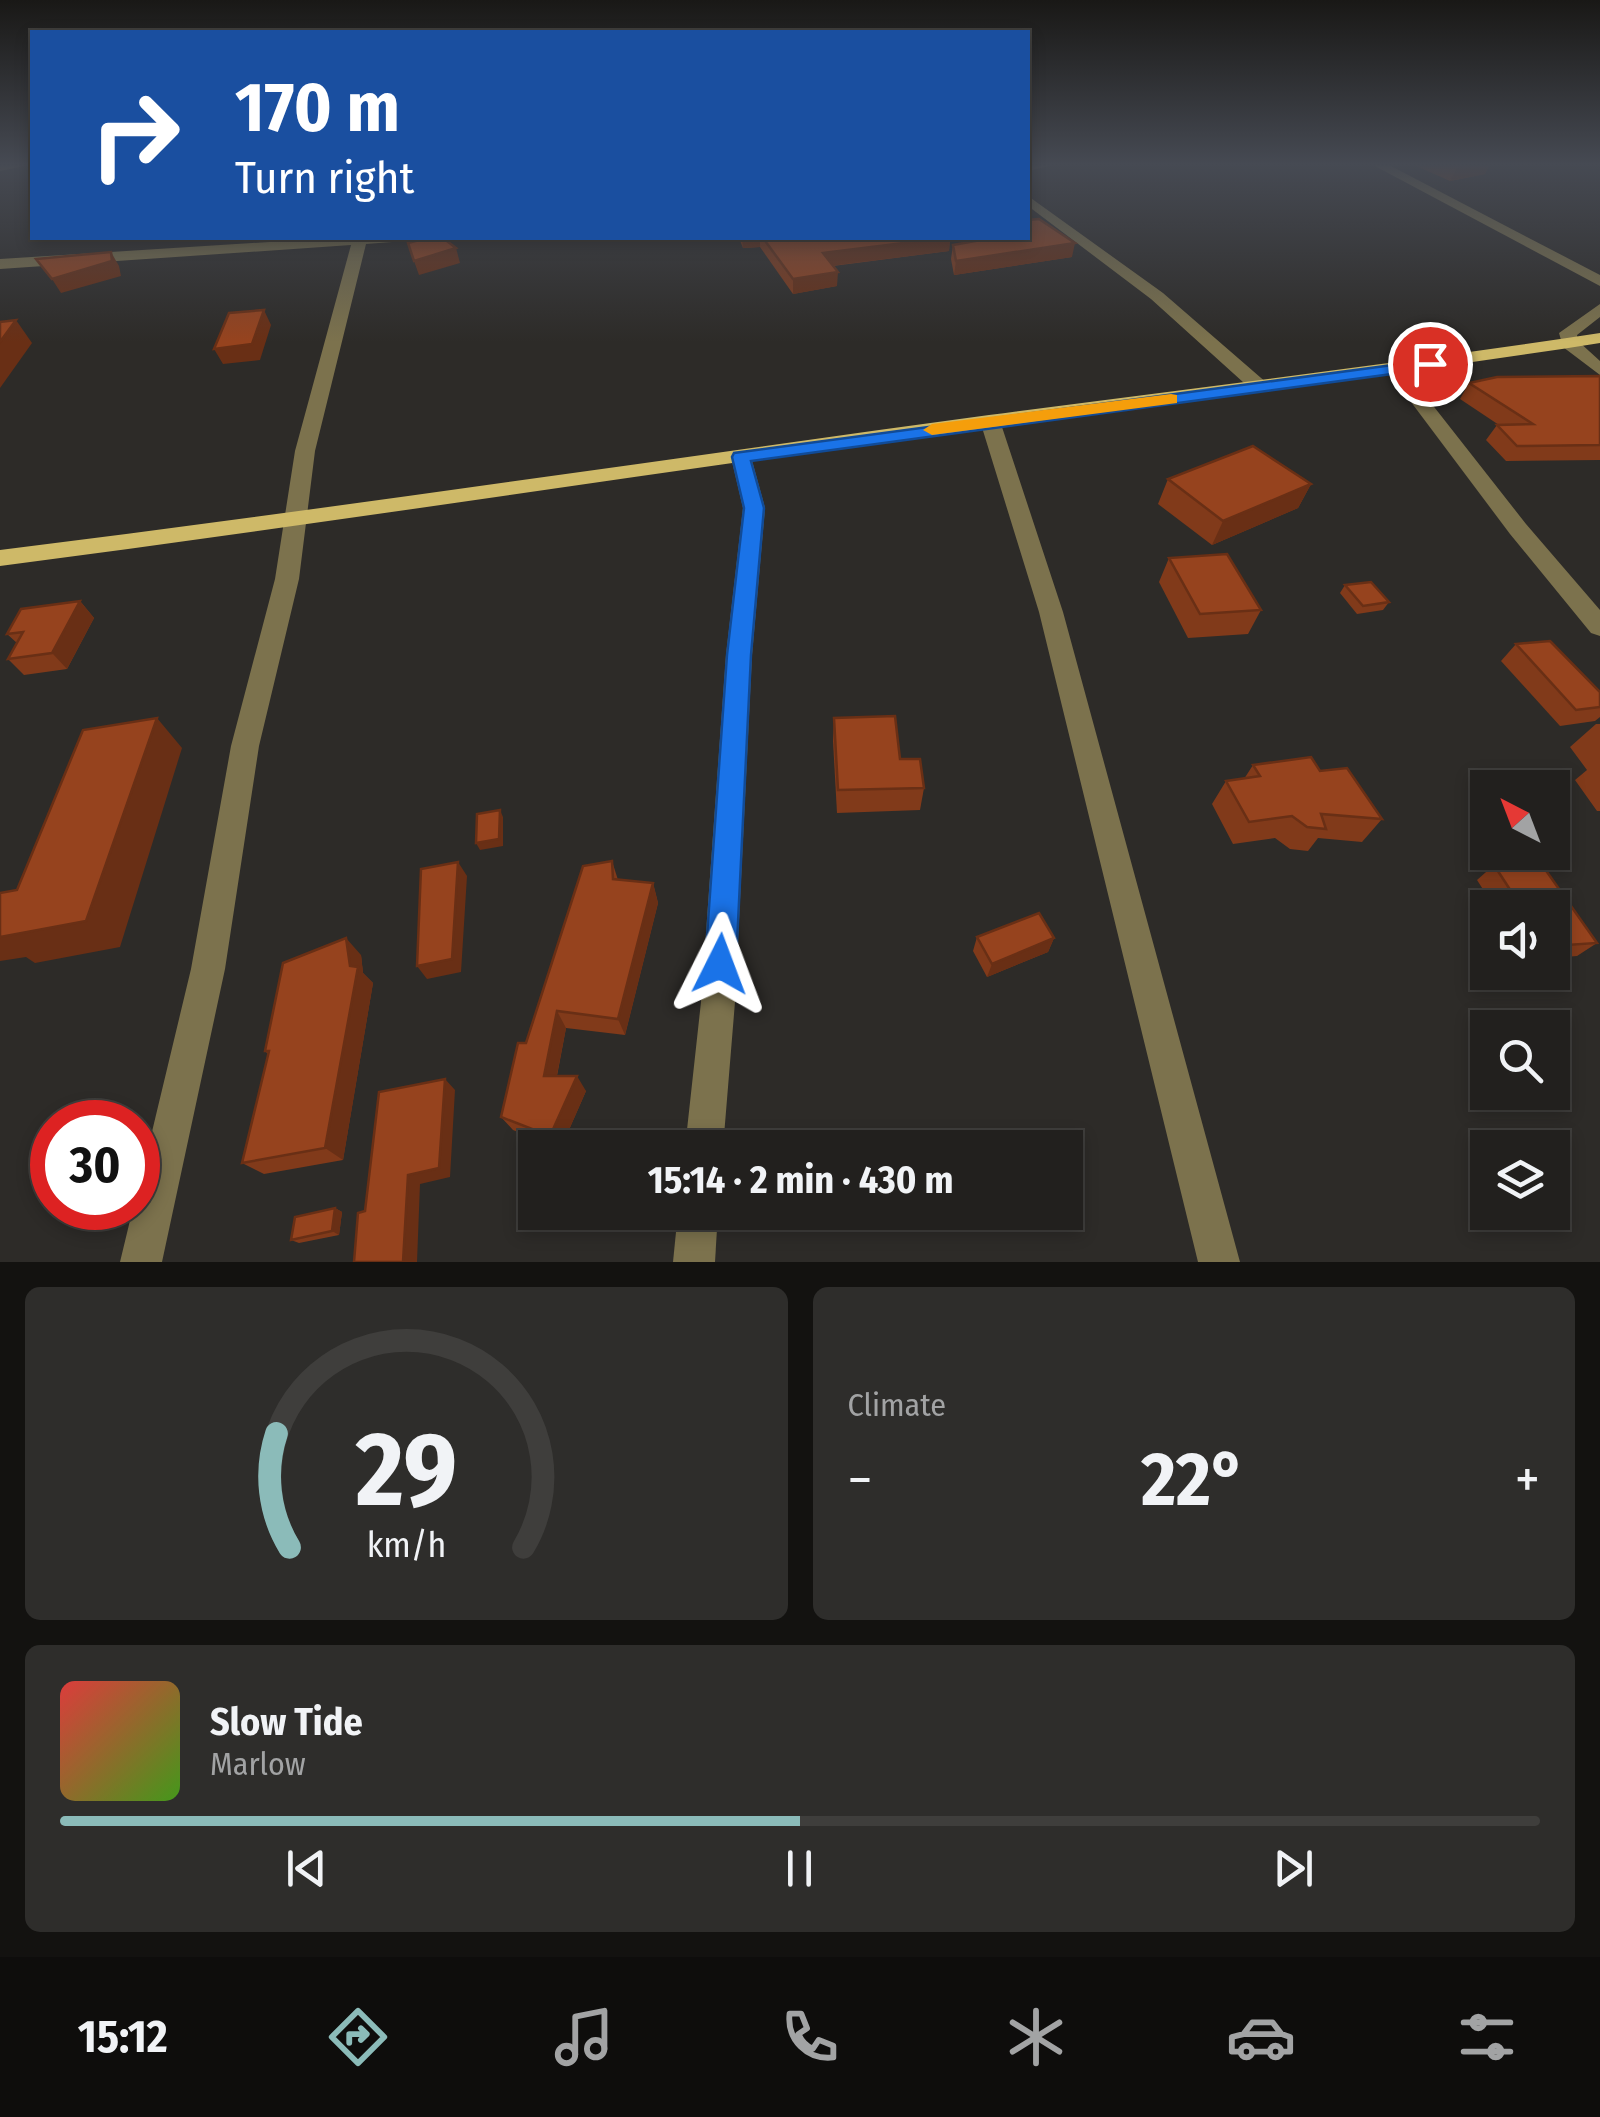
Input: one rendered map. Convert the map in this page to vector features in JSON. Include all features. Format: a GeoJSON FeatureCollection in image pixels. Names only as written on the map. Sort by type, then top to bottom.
{"type":"FeatureCollection","features":[{"type":"Feature","properties":{"kind":"main road"},"geometry":{"type":"LineString","coordinates":[[0,558],[292,522],[990,421],[1396,370],[1600,338]]}},
{"type":"Feature","properties":{"kind":"street"},"geometry":{"type":"LineString","coordinates":[[1060,224],[1157,296],[1261,388]]}},
{"type":"Feature","properties":{"kind":"street"},"geometry":{"type":"LineString","coordinates":[[1491,224],[1600,282]]}},
{"type":"Feature","properties":{"kind":"street"},"geometry":{"type":"LineString","coordinates":[[0,264],[346,240]]}},
{"type":"Feature","properties":{"kind":"street"},"geometry":{"type":"LineString","coordinates":[[141,1262],[208,969],[245,746],[287,580],[292,522],[305,451],[360,240]]}},
{"type":"Feature","properties":{"kind":"street"},"geometry":{"type":"LineString","coordinates":[[1600,308],[1568,333],[1569,343],[1600,370]]}},
{"type":"Feature","properties":{"kind":"street"},"geometry":{"type":"LineString","coordinates":[[1396,370],[1518,529],[1600,627]]}},
{"type":"Feature","properties":{"kind":"street"},"geometry":{"type":"LineString","coordinates":[[990,421],[1052,612],[1219,1262]]}},
{"type":"Feature","properties":{"kind":"street"},"geometry":{"type":"LineString","coordinates":[[706,1130],[718,1002],[739,655],[754,508],[741,457]]}},
{"type":"Feature","properties":{"kind":"street"},"geometry":{"type":"LineString","coordinates":[[694,1262],[697,1230]]}},
{"type":"Feature","properties":{"kind":"building"},"geometry":{"type":"Polygon","coordinates":[[[1030,224],[1046,224],[1075,243],[956,261],[953,245],[981,240],[1030,240],[1030,224]]]}},
{"type":"Feature","properties":{"kind":"building"},"geometry":{"type":"Polygon","coordinates":[[[446,240],[456,248],[414,261],[408,243],[446,240]]]}},
{"type":"Feature","properties":{"kind":"building"},"geometry":{"type":"Polygon","coordinates":[[[764,240],[928,240],[823,253],[838,272],[793,279],[764,240]]]}},
{"type":"Feature","properties":{"kind":"building"},"geometry":{"type":"Polygon","coordinates":[[[111,252],[112,261],[52,279],[36,259],[111,252]]]}},
{"type":"Feature","properties":{"kind":"building"},"geometry":{"type":"Polygon","coordinates":[[[264,310],[252,344],[214,349],[229,313],[264,310]]]}},
{"type":"Feature","properties":{"kind":"building"},"geometry":{"type":"Polygon","coordinates":[[[16,320],[0,342],[0,322],[16,320]]]}},
{"type":"Feature","properties":{"kind":"building"},"geometry":{"type":"Polygon","coordinates":[[[1600,376],[1600,445],[1517,446],[1497,425],[1533,424],[1469,383],[1497,377],[1600,376]]]}},
{"type":"Feature","properties":{"kind":"building"},"geometry":{"type":"Polygon","coordinates":[[[1253,446],[1311,484],[1223,521],[1168,479],[1253,446]]]}},
{"type":"Feature","properties":{"kind":"building"},"geometry":{"type":"Polygon","coordinates":[[[1227,554],[1261,610],[1200,614],[1169,558],[1227,554]]]}},
{"type":"Feature","properties":{"kind":"building"},"geometry":{"type":"Polygon","coordinates":[[[1371,582],[1389,602],[1363,606],[1345,585],[1371,582]]]}},
{"type":"Feature","properties":{"kind":"building"},"geometry":{"type":"Polygon","coordinates":[[[80,601],[52,653],[8,659],[23,632],[7,634],[21,609],[80,601]]]}},
{"type":"Feature","properties":{"kind":"building"},"geometry":{"type":"Polygon","coordinates":[[[1550,641],[1600,692],[1600,707],[1576,710],[1516,644],[1550,641]]]}},
{"type":"Feature","properties":{"kind":"building"},"geometry":{"type":"Polygon","coordinates":[[[895,716],[900,759],[920,759],[924,788],[838,790],[834,718],[895,716]]]}},
{"type":"Feature","properties":{"kind":"building"},"geometry":{"type":"Polygon","coordinates":[[[157,718],[86,921],[0,937],[0,893],[17,890],[83,730],[157,718]]]}},
{"type":"Feature","properties":{"kind":"building"},"geometry":{"type":"Polygon","coordinates":[[[1311,757],[1320,771],[1347,768],[1382,819],[1321,814],[1326,829],[1307,827],[1292,816],[1249,822],[1226,781],[1260,776],[1253,765],[1311,757]]]}},
{"type":"Feature","properties":{"kind":"building"},"geometry":{"type":"Polygon","coordinates":[[[500,810],[499,839],[476,843],[477,814],[500,810]]]}},
{"type":"Feature","properties":{"kind":"building"},"geometry":{"type":"Polygon","coordinates":[[[612,861],[613,879],[653,883],[618,1019],[557,1011],[544,1076],[577,1076],[553,1130],[535,1130],[501,1117],[518,1043],[526,1043],[583,866],[612,861]]]}},
{"type":"Feature","properties":{"kind":"building"},"geometry":{"type":"Polygon","coordinates":[[[458,862],[452,959],[417,966],[421,869],[458,862]]]}},
{"type":"Feature","properties":{"kind":"building"},"geometry":{"type":"Polygon","coordinates":[[[1497,870],[1546,870],[1560,890],[1510,890],[1497,870]]]}},
{"type":"Feature","properties":{"kind":"building"},"geometry":{"type":"Polygon","coordinates":[[[1570,905],[1597,943],[1570,945],[1570,905]]]}},
{"type":"Feature","properties":{"kind":"building"},"geometry":{"type":"Polygon","coordinates":[[[1039,913],[1054,938],[992,964],[977,937],[1039,913]]]}},
{"type":"Feature","properties":{"kind":"building"},"geometry":{"type":"Polygon","coordinates":[[[346,938],[350,966],[358,967],[325,1148],[242,1163],[269,1051],[265,1051],[283,963],[346,938]]]}},
{"type":"Feature","properties":{"kind":"building"},"geometry":{"type":"Polygon","coordinates":[[[445,1079],[439,1168],[408,1175],[403,1262],[354,1262],[358,1213],[365,1211],[379,1092],[445,1079]]]}},
{"type":"Feature","properties":{"kind":"building"},"geometry":{"type":"Polygon","coordinates":[[[335,1208],[332,1231],[291,1240],[295,1217],[335,1208]]]}},
{"type":"Feature","properties":{"kind":"slow traffic"},"geometry":{"type":"LineString","coordinates":[[932,430],[1171,399]]}},
{"type":"Feature","properties":{"kind":"route"},"geometry":{"type":"LineString","coordinates":[[720,964],[739,655],[754,508],[741,457],[1430,364]]}}]}
